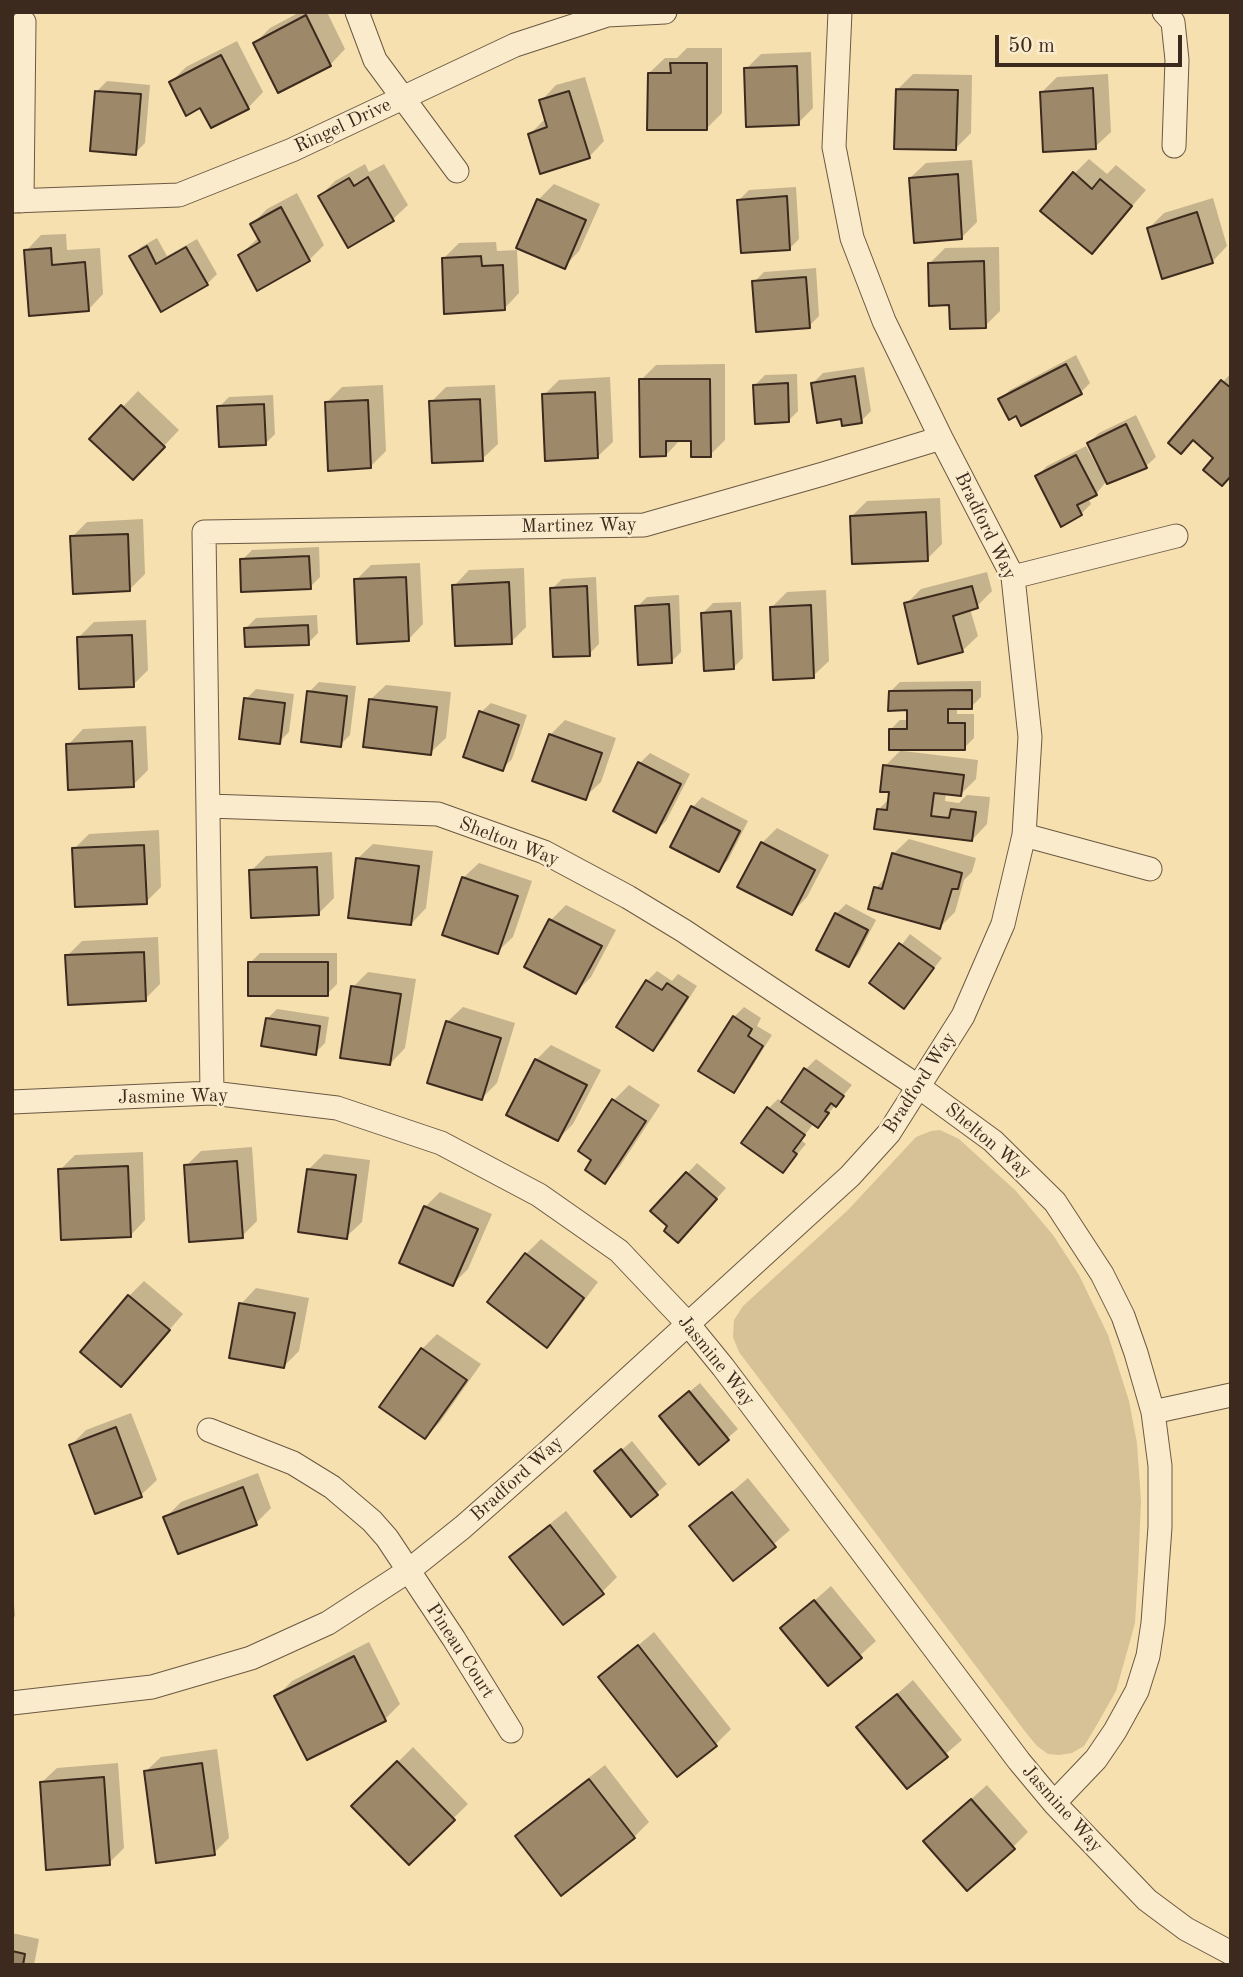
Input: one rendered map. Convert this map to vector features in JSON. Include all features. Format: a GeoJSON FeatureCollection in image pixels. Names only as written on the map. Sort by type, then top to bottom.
{"type":"FeatureCollection","features":[{"type":"Feature","properties":{"kind":"street"},"geometry":{"type":"LineString","coordinates":[[357,12],[375,60],[457,171]]}},
{"type":"Feature","properties":{"kind":"street","name":"Ringel Drive"},"geometry":{"type":"LineString","coordinates":[[17,201],[179,195],[292,150],[516,45],[607,15],[665,12]]}},
{"type":"Feature","properties":{"kind":"street","name":"Bradford Way"},"geometry":{"type":"LineString","coordinates":[[12,1703],[152,1688],[251,1658],[328,1622],[408,1571],[463,1527],[850,1176],[889,1133],[963,1016],[1003,924],[1024,835],[1030,737],[1013,576],[884,321],[852,238],[834,147],[840,12]]}},
{"type":"Feature","properties":{"kind":"street"},"geometry":{"type":"LineString","coordinates":[[1164,12],[1173,22],[1177,60],[1174,146]]}},
{"type":"Feature","properties":{"kind":"street"},"geometry":{"type":"LineString","coordinates":[[17,201],[24,22]]}},
{"type":"Feature","properties":{"kind":"street","name":"Martinez Way"},"geometry":{"type":"LineString","coordinates":[[209,806],[204,532],[643,526],[941,438]]}},
{"type":"Feature","properties":{"kind":"street"},"geometry":{"type":"LineString","coordinates":[[1013,576],[1176,536]]}},
{"type":"Feature","properties":{"kind":"street"},"geometry":{"type":"LineString","coordinates":[[209,806],[212,1093]]}},
{"type":"Feature","properties":{"kind":"street","name":"Shelton Way"},"geometry":{"type":"LineString","coordinates":[[209,806],[438,814],[544,852],[684,931],[919,1087],[993,1140],[1055,1202],[1102,1274],[1123,1316],[1153,1412],[1160,1466],[1160,1527],[1158,1580],[1148,1656],[1137,1691],[1115,1731],[1079,1780],[1054,1803]]}},
{"type":"Feature","properties":{"kind":"street"},"geometry":{"type":"LineString","coordinates":[[1024,835],[1150,869]]}},
{"type":"Feature","properties":{"kind":"street","name":"Jasmine Way"},"geometry":{"type":"LineString","coordinates":[[12,1102],[212,1093],[337,1108],[441,1143],[540,1195],[619,1251],[688,1324],[732,1378],[1019,1761],[1054,1803],[1147,1900],[1186,1929],[1231,1953]]}},
{"type":"Feature","properties":{"kind":"street"},"geometry":{"type":"LineString","coordinates":[[1153,1412],[1231,1395]]}},
{"type":"Feature","properties":{"kind":"street","name":"Pineau Court"},"geometry":{"type":"LineString","coordinates":[[209,1430],[293,1463],[332,1487],[372,1521],[408,1571],[511,1731]]}},
{"type":"Feature","properties":{"kind":"shaded area"},"geometry":{"type":"Polygon","coordinates":[[[940,1130],[959,1139],[1016,1191],[1053,1235],[1079,1275],[1108,1335],[1129,1401],[1137,1443],[1141,1501],[1135,1623],[1116,1691],[1084,1746],[1072,1753],[1048,1754],[1027,1734],[739,1352],[733,1337],[734,1320],[743,1306],[847,1211],[916,1137],[940,1130]]]}},
{"type":"Feature","properties":{"kind":"building"},"geometry":{"type":"Polygon","coordinates":[[[306,15],[331,66],[278,93],[253,43],[306,15]]]}},
{"type":"Feature","properties":{"kind":"building"},"geometry":{"type":"Polygon","coordinates":[[[221,55],[249,109],[211,128],[200,108],[186,116],[169,82],[221,55]]]}},
{"type":"Feature","properties":{"kind":"building"},"geometry":{"type":"Polygon","coordinates":[[[670,63],[707,63],[707,130],[647,130],[648,73],[671,73],[670,63]]]}},
{"type":"Feature","properties":{"kind":"building"},"geometry":{"type":"Polygon","coordinates":[[[797,66],[799,125],[746,127],[744,68],[797,66]]]}},
{"type":"Feature","properties":{"kind":"building"},"geometry":{"type":"Polygon","coordinates":[[[1093,88],[1096,149],[1043,152],[1040,92],[1093,88]]]}},
{"type":"Feature","properties":{"kind":"building"},"geometry":{"type":"Polygon","coordinates":[[[896,89],[958,90],[956,150],[894,149],[896,89]]]}},
{"type":"Feature","properties":{"kind":"building"},"geometry":{"type":"Polygon","coordinates":[[[95,91],[141,94],[136,155],[90,151],[95,91]]]}},
{"type":"Feature","properties":{"kind":"building"},"geometry":{"type":"Polygon","coordinates":[[[569,91],[590,158],[540,174],[528,134],[547,127],[539,100],[569,91]]]}},
{"type":"Feature","properties":{"kind":"building"},"geometry":{"type":"Polygon","coordinates":[[[1073,172],[1092,189],[1100,179],[1132,206],[1092,254],[1040,211],[1073,172]]]}},
{"type":"Feature","properties":{"kind":"building"},"geometry":{"type":"Polygon","coordinates":[[[958,174],[962,239],[914,243],[909,178],[958,174]]]}},
{"type":"Feature","properties":{"kind":"building"},"geometry":{"type":"Polygon","coordinates":[[[368,177],[394,221],[348,248],[318,196],[349,178],[354,186],[368,177]]]}},
{"type":"Feature","properties":{"kind":"building"},"geometry":{"type":"Polygon","coordinates":[[[787,196],[790,250],[741,253],[737,200],[787,196]]]}},
{"type":"Feature","properties":{"kind":"building"},"geometry":{"type":"Polygon","coordinates":[[[537,199],[586,220],[565,269],[516,248],[537,199]]]}},
{"type":"Feature","properties":{"kind":"building"},"geometry":{"type":"Polygon","coordinates":[[[281,207],[310,261],[257,291],[238,255],[260,242],[250,224],[281,207]]]}},
{"type":"Feature","properties":{"kind":"building"},"geometry":{"type":"Polygon","coordinates":[[[1197,212],[1213,263],[1162,279],[1147,228],[1197,212]]]}},
{"type":"Feature","properties":{"kind":"building"},"geometry":{"type":"Polygon","coordinates":[[[147,246],[156,264],[186,247],[208,285],[161,312],[129,256],[147,246]]]}},
{"type":"Feature","properties":{"kind":"building"},"geometry":{"type":"Polygon","coordinates":[[[51,248],[52,265],[85,262],[89,311],[29,316],[24,250],[51,248]]]}},
{"type":"Feature","properties":{"kind":"building"},"geometry":{"type":"Polygon","coordinates":[[[481,256],[482,266],[503,265],[505,310],[444,314],[442,258],[481,256]]]}},
{"type":"Feature","properties":{"kind":"building"},"geometry":{"type":"Polygon","coordinates":[[[984,261],[986,328],[950,329],[949,305],[929,306],[928,263],[984,261]]]}},
{"type":"Feature","properties":{"kind":"building"},"geometry":{"type":"Polygon","coordinates":[[[806,277],[810,328],[756,332],[752,281],[806,277]]]}},
{"type":"Feature","properties":{"kind":"building"},"geometry":{"type":"Polygon","coordinates":[[[1066,364],[1082,394],[1021,426],[1016,416],[1009,420],[998,399],[1066,364]]]}},
{"type":"Feature","properties":{"kind":"building"},"geometry":{"type":"Polygon","coordinates":[[[855,376],[862,423],[842,426],[841,419],[817,423],[811,383],[855,376]]]}},
{"type":"Feature","properties":{"kind":"building"},"geometry":{"type":"Polygon","coordinates":[[[639,379],[710,379],[711,457],[691,457],[691,441],[666,441],[666,456],[640,457],[639,379]]]}},
{"type":"Feature","properties":{"kind":"building"},"geometry":{"type":"Polygon","coordinates":[[[1221,380],[1231,388],[1231,476],[1222,486],[1203,470],[1213,458],[1193,440],[1181,454],[1168,443],[1221,380]]]}},
{"type":"Feature","properties":{"kind":"building"},"geometry":{"type":"Polygon","coordinates":[[[788,383],[789,422],[755,424],[753,385],[788,383]]]}},
{"type":"Feature","properties":{"kind":"building"},"geometry":{"type":"Polygon","coordinates":[[[595,392],[598,458],[545,461],[542,394],[595,392]]]}},
{"type":"Feature","properties":{"kind":"building"},"geometry":{"type":"Polygon","coordinates":[[[480,399],[483,461],[432,463],[429,401],[480,399]]]}},
{"type":"Feature","properties":{"kind":"building"},"geometry":{"type":"Polygon","coordinates":[[[368,400],[371,468],[328,471],[325,402],[368,400]]]}},
{"type":"Feature","properties":{"kind":"building"},"geometry":{"type":"Polygon","coordinates":[[[264,404],[266,445],[219,447],[217,406],[264,404]]]}},
{"type":"Feature","properties":{"kind":"building"},"geometry":{"type":"Polygon","coordinates":[[[121,405],[165,447],[133,480],[89,439],[121,405]]]}},
{"type":"Feature","properties":{"kind":"building"},"geometry":{"type":"Polygon","coordinates":[[[1126,424],[1147,468],[1107,484],[1087,443],[1126,424]]]}},
{"type":"Feature","properties":{"kind":"building"},"geometry":{"type":"Polygon","coordinates":[[[1076,455],[1097,495],[1077,505],[1082,515],[1061,527],[1035,476],[1076,455]]]}},
{"type":"Feature","properties":{"kind":"building"},"geometry":{"type":"Polygon","coordinates":[[[926,512],[928,561],[852,564],[850,516],[926,512]]]}},
{"type":"Feature","properties":{"kind":"building"},"geometry":{"type":"Polygon","coordinates":[[[128,534],[130,591],[73,594],[70,536],[128,534]]]}},
{"type":"Feature","properties":{"kind":"building"},"geometry":{"type":"Polygon","coordinates":[[[309,556],[311,589],[241,592],[240,559],[309,556]]]}},
{"type":"Feature","properties":{"kind":"building"},"geometry":{"type":"Polygon","coordinates":[[[406,577],[409,641],[357,644],[354,579],[406,577]]]}},
{"type":"Feature","properties":{"kind":"building"},"geometry":{"type":"Polygon","coordinates":[[[509,582],[512,644],[455,646],[452,585],[509,582]]]}},
{"type":"Feature","properties":{"kind":"building"},"geometry":{"type":"Polygon","coordinates":[[[587,586],[590,656],[553,657],[550,588],[587,586]]]}},
{"type":"Feature","properties":{"kind":"building"},"geometry":{"type":"Polygon","coordinates":[[[972,586],[978,608],[953,616],[963,652],[918,664],[904,603],[972,586]]]}},
{"type":"Feature","properties":{"kind":"building"},"geometry":{"type":"Polygon","coordinates":[[[669,604],[672,663],[638,665],[635,606],[669,604]]]}},
{"type":"Feature","properties":{"kind":"building"},"geometry":{"type":"Polygon","coordinates":[[[811,605],[814,678],[773,680],[770,607],[811,605]]]}},
{"type":"Feature","properties":{"kind":"building"},"geometry":{"type":"Polygon","coordinates":[[[731,611],[734,669],[704,671],[701,613],[731,611]]]}},
{"type":"Feature","properties":{"kind":"building"},"geometry":{"type":"Polygon","coordinates":[[[308,625],[309,645],[245,647],[244,628],[308,625]]]}},
{"type":"Feature","properties":{"kind":"building"},"geometry":{"type":"Polygon","coordinates":[[[132,635],[134,687],[79,689],[77,637],[132,635]]]}},
{"type":"Feature","properties":{"kind":"building"},"geometry":{"type":"Polygon","coordinates":[[[972,690],[972,709],[948,709],[948,723],[965,723],[965,750],[889,750],[889,729],[907,729],[907,710],[888,711],[889,691],[972,690]]]}},
{"type":"Feature","properties":{"kind":"building"},"geometry":{"type":"Polygon","coordinates":[[[307,691],[347,696],[341,747],[301,742],[307,691]]]}},
{"type":"Feature","properties":{"kind":"building"},"geometry":{"type":"Polygon","coordinates":[[[244,698],[285,703],[280,744],[239,739],[244,698]]]}},
{"type":"Feature","properties":{"kind":"building"},"geometry":{"type":"Polygon","coordinates":[[[369,699],[437,707],[431,755],[363,747],[369,699]]]}},
{"type":"Feature","properties":{"kind":"building"},"geometry":{"type":"Polygon","coordinates":[[[479,711],[519,725],[503,771],[463,757],[479,711]]]}},
{"type":"Feature","properties":{"kind":"building"},"geometry":{"type":"Polygon","coordinates":[[[549,734],[602,753],[586,800],[532,781],[549,734]]]}},
{"type":"Feature","properties":{"kind":"building"},"geometry":{"type":"Polygon","coordinates":[[[132,741],[134,787],[68,790],[66,744],[132,741]]]}},
{"type":"Feature","properties":{"kind":"building"},"geometry":{"type":"Polygon","coordinates":[[[638,762],[681,784],[656,833],[613,811],[638,762]]]}},
{"type":"Feature","properties":{"kind":"building"},"geometry":{"type":"Polygon","coordinates":[[[883,765],[964,775],[961,796],[934,793],[931,816],[949,818],[951,809],[976,812],[972,841],[874,829],[877,809],[887,810],[889,792],[880,792],[883,765]]]}},
{"type":"Feature","properties":{"kind":"building"},"geometry":{"type":"Polygon","coordinates":[[[691,806],[740,831],[719,872],[670,847],[691,806]]]}},
{"type":"Feature","properties":{"kind":"building"},"geometry":{"type":"Polygon","coordinates":[[[761,842],[815,870],[792,915],[737,887],[761,842]]]}},
{"type":"Feature","properties":{"kind":"building"},"geometry":{"type":"Polygon","coordinates":[[[144,845],[147,904],[75,907],[72,848],[144,845]]]}},
{"type":"Feature","properties":{"kind":"building"},"geometry":{"type":"Polygon","coordinates":[[[892,853],[962,873],[958,889],[952,889],[940,929],[868,909],[874,887],[882,889],[892,853]]]}},
{"type":"Feature","properties":{"kind":"building"},"geometry":{"type":"Polygon","coordinates":[[[356,858],[419,866],[411,925],[348,918],[356,858]]]}},
{"type":"Feature","properties":{"kind":"building"},"geometry":{"type":"Polygon","coordinates":[[[317,867],[319,915],[251,918],[249,870],[317,867]]]}},
{"type":"Feature","properties":{"kind":"building"},"geometry":{"type":"Polygon","coordinates":[[[462,877],[518,896],[498,954],[442,935],[462,877]]]}},
{"type":"Feature","properties":{"kind":"building"},"geometry":{"type":"Polygon","coordinates":[[[835,913],[868,930],[849,967],[816,950],[835,913]]]}},
{"type":"Feature","properties":{"kind":"building"},"geometry":{"type":"Polygon","coordinates":[[[549,919],[602,946],[576,994],[524,967],[549,919]]]}},
{"type":"Feature","properties":{"kind":"building"},"geometry":{"type":"Polygon","coordinates":[[[899,943],[934,968],[904,1009],[869,983],[899,943]]]}},
{"type":"Feature","properties":{"kind":"building"},"geometry":{"type":"Polygon","coordinates":[[[144,952],[146,1001],[68,1005],[65,955],[144,952]]]}},
{"type":"Feature","properties":{"kind":"building"},"geometry":{"type":"Polygon","coordinates":[[[248,962],[328,962],[328,996],[248,996],[248,962]]]}},
{"type":"Feature","properties":{"kind":"building"},"geometry":{"type":"Polygon","coordinates":[[[646,980],[662,990],[667,983],[688,997],[653,1051],[616,1027],[646,980]]]}},
{"type":"Feature","properties":{"kind":"building"},"geometry":{"type":"Polygon","coordinates":[[[351,986],[401,994],[390,1065],[340,1058],[351,986]]]}},
{"type":"Feature","properties":{"kind":"building"},"geometry":{"type":"Polygon","coordinates":[[[733,1016],[752,1029],[748,1036],[763,1046],[734,1093],[698,1071],[733,1016]]]}},
{"type":"Feature","properties":{"kind":"building"},"geometry":{"type":"Polygon","coordinates":[[[266,1018],[320,1026],[316,1055],[261,1046],[266,1018]]]}},
{"type":"Feature","properties":{"kind":"building"},"geometry":{"type":"Polygon","coordinates":[[[446,1021],[501,1038],[482,1100],[427,1083],[446,1021]]]}},
{"type":"Feature","properties":{"kind":"building"},"geometry":{"type":"Polygon","coordinates":[[[535,1059],[587,1085],[558,1141],[506,1115],[535,1059]]]}},
{"type":"Feature","properties":{"kind":"building"},"geometry":{"type":"Polygon","coordinates":[[[804,1068],[844,1096],[836,1107],[831,1103],[825,1111],[829,1113],[818,1128],[781,1102],[804,1068]]]}},
{"type":"Feature","properties":{"kind":"building"},"geometry":{"type":"Polygon","coordinates":[[[612,1099],[646,1121],[605,1184],[585,1170],[591,1160],[578,1151],[612,1099]]]}},
{"type":"Feature","properties":{"kind":"building"},"geometry":{"type":"Polygon","coordinates":[[[767,1107],[805,1135],[793,1151],[797,1154],[783,1173],[741,1143],[767,1107]]]}},
{"type":"Feature","properties":{"kind":"building"},"geometry":{"type":"Polygon","coordinates":[[[237,1161],[243,1238],[189,1242],[184,1165],[237,1161]]]}},
{"type":"Feature","properties":{"kind":"building"},"geometry":{"type":"Polygon","coordinates":[[[128,1166],[131,1237],[61,1240],[58,1169],[128,1166]]]}},
{"type":"Feature","properties":{"kind":"building"},"geometry":{"type":"Polygon","coordinates":[[[307,1169],[356,1175],[347,1239],[298,1232],[307,1169]]]}},
{"type":"Feature","properties":{"kind":"building"},"geometry":{"type":"Polygon","coordinates":[[[686,1172],[717,1199],[678,1243],[664,1231],[667,1226],[650,1211],[686,1172]]]}},
{"type":"Feature","properties":{"kind":"building"},"geometry":{"type":"Polygon","coordinates":[[[424,1206],[478,1229],[453,1286],[399,1263],[424,1206]]]}},
{"type":"Feature","properties":{"kind":"building"},"geometry":{"type":"Polygon","coordinates":[[[525,1253],[584,1298],[547,1348],[487,1302],[525,1253]]]}},
{"type":"Feature","properties":{"kind":"building"},"geometry":{"type":"Polygon","coordinates":[[[128,1295],[170,1330],[121,1387],[80,1352],[128,1295]]]}},
{"type":"Feature","properties":{"kind":"building"},"geometry":{"type":"Polygon","coordinates":[[[239,1303],[295,1313],[284,1368],[229,1358],[239,1303]]]}},
{"type":"Feature","properties":{"kind":"building"},"geometry":{"type":"Polygon","coordinates":[[[421,1348],[467,1380],[425,1439],[379,1407],[421,1348]]]}},
{"type":"Feature","properties":{"kind":"building"},"geometry":{"type":"Polygon","coordinates":[[[689,1391],[729,1440],[699,1465],[659,1416],[689,1391]]]}},
{"type":"Feature","properties":{"kind":"building"},"geometry":{"type":"Polygon","coordinates":[[[116,1427],[142,1497],[95,1514],[69,1445],[116,1427]]]}},
{"type":"Feature","properties":{"kind":"building"},"geometry":{"type":"Polygon","coordinates":[[[621,1449],[658,1495],[631,1517],[594,1471],[621,1449]]]}},
{"type":"Feature","properties":{"kind":"building"},"geometry":{"type":"Polygon","coordinates":[[[243,1487],[257,1525],[178,1554],[163,1517],[243,1487]]]}},
{"type":"Feature","properties":{"kind":"building"},"geometry":{"type":"Polygon","coordinates":[[[732,1492],[776,1547],[733,1581],[689,1526],[732,1492]]]}},
{"type":"Feature","properties":{"kind":"building"},"geometry":{"type":"Polygon","coordinates":[[[550,1525],[604,1594],[563,1625],[509,1557],[550,1525]]]}},
{"type":"Feature","properties":{"kind":"building"},"geometry":{"type":"Polygon","coordinates":[[[814,1600],[862,1658],[828,1686],[780,1628],[814,1600]]]}},
{"type":"Feature","properties":{"kind":"building"},"geometry":{"type":"Polygon","coordinates":[[[638,1645],[717,1746],[677,1777],[598,1677],[638,1645]]]}},
{"type":"Feature","properties":{"kind":"building"},"geometry":{"type":"Polygon","coordinates":[[[354,1656],[386,1721],[307,1760],[274,1696],[354,1656]]]}},
{"type":"Feature","properties":{"kind":"building"},"geometry":{"type":"Polygon","coordinates":[[[897,1694],[948,1757],[907,1789],[856,1727],[897,1694]]]}},
{"type":"Feature","properties":{"kind":"building"},"geometry":{"type":"Polygon","coordinates":[[[397,1761],[455,1820],[409,1865],[351,1806],[397,1761]]]}},
{"type":"Feature","properties":{"kind":"building"},"geometry":{"type":"Polygon","coordinates":[[[202,1763],[215,1855],[156,1863],[144,1771],[202,1763]]]}},
{"type":"Feature","properties":{"kind":"building"},"geometry":{"type":"Polygon","coordinates":[[[104,1777],[110,1865],[46,1870],[40,1782],[104,1777]]]}},
{"type":"Feature","properties":{"kind":"building"},"geometry":{"type":"Polygon","coordinates":[[[589,1779],[635,1838],[561,1896],[515,1836],[589,1779]]]}},
{"type":"Feature","properties":{"kind":"building"},"geometry":{"type":"Polygon","coordinates":[[[971,1799],[1015,1849],[967,1891],[923,1841],[971,1799]]]}},
{"type":"Feature","properties":{"kind":"building"},"geometry":{"type":"Polygon","coordinates":[[[12,1951],[25,1954],[23,1965],[12,1965],[12,1951]]]}}]}
